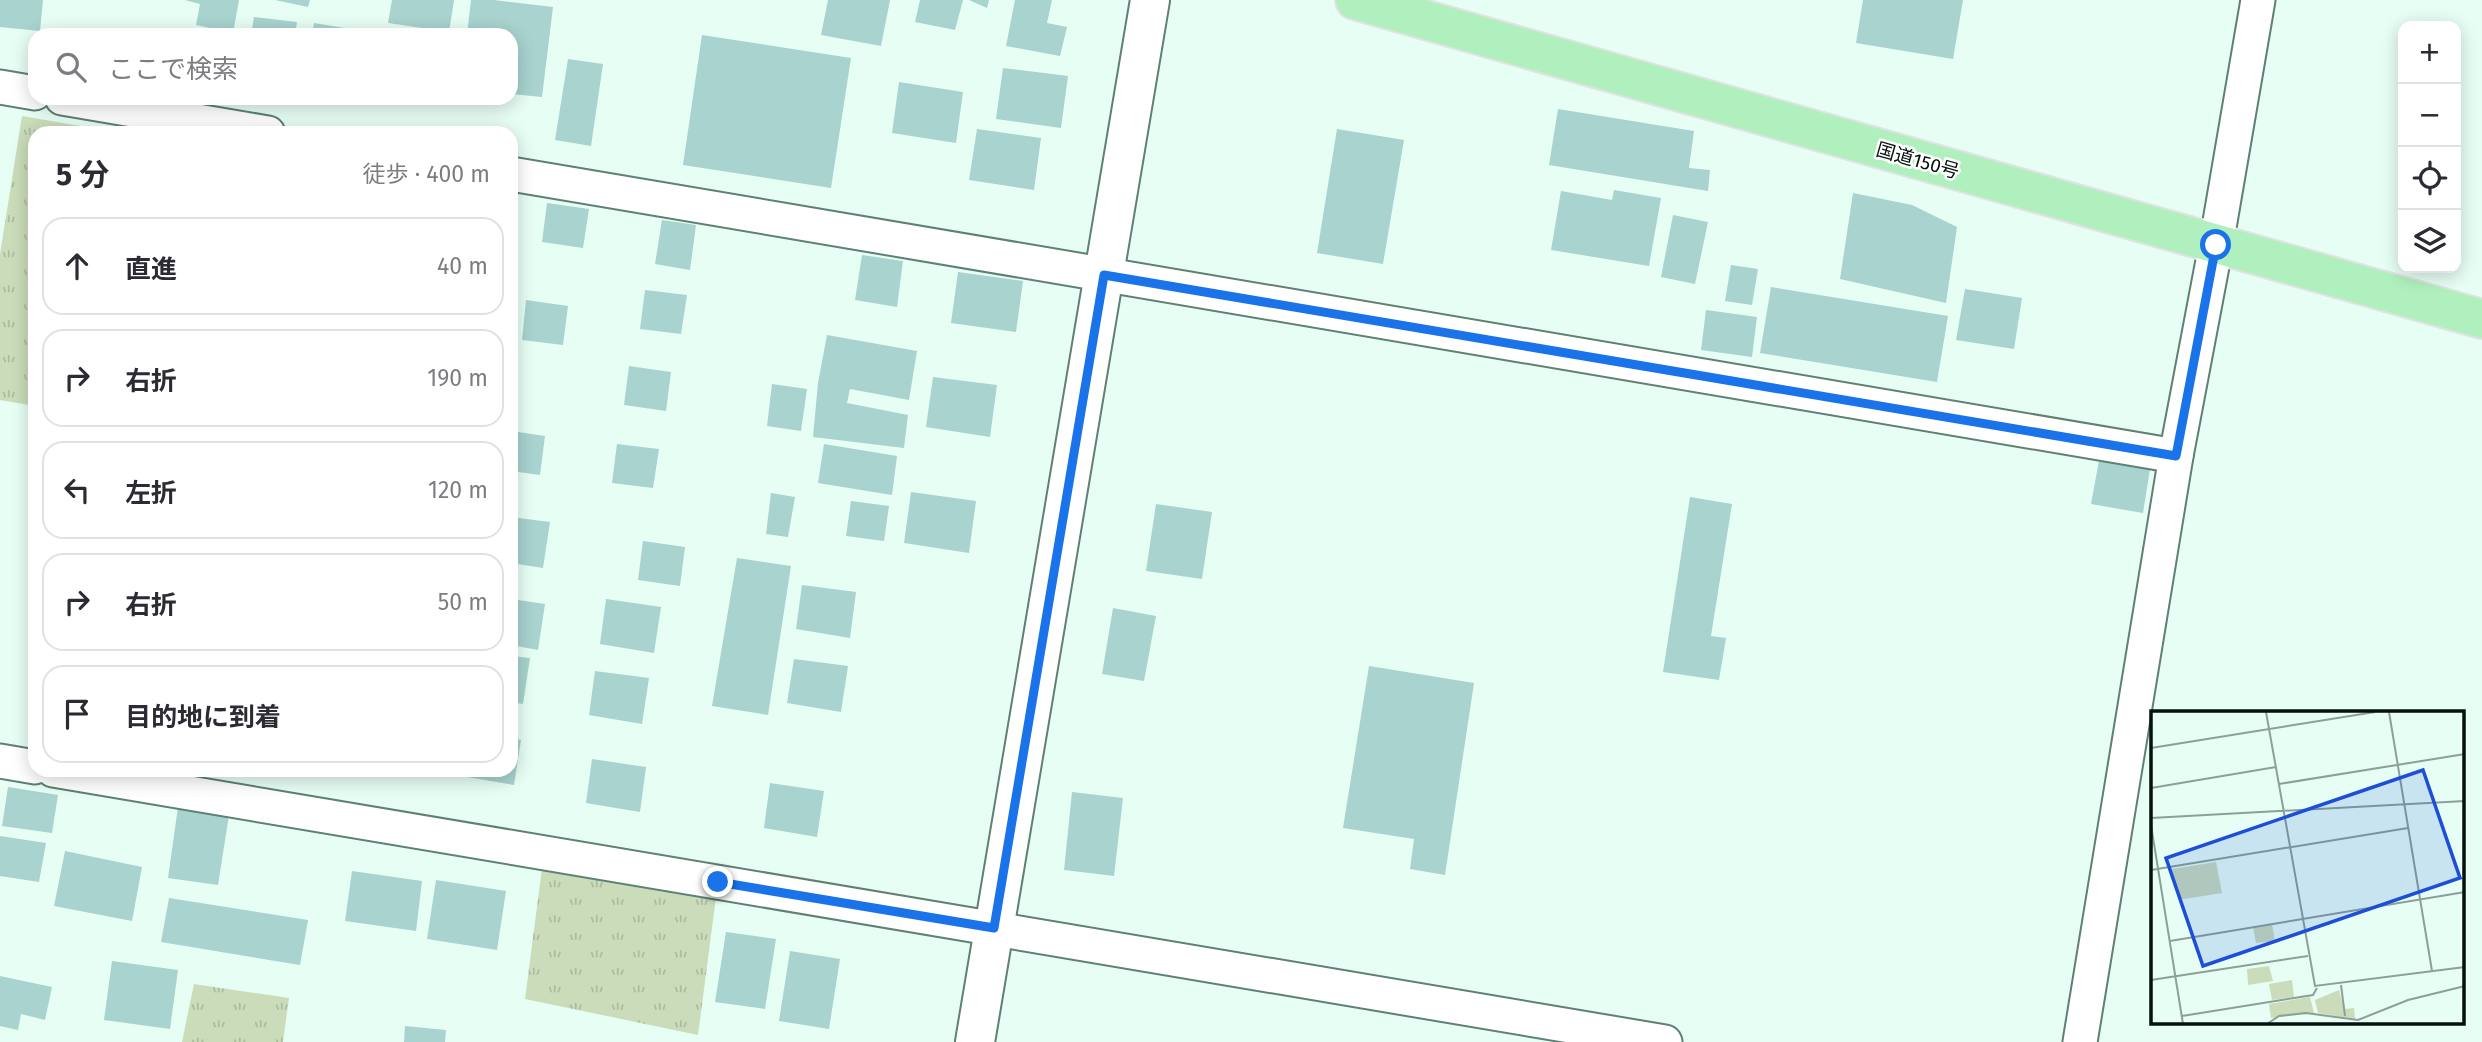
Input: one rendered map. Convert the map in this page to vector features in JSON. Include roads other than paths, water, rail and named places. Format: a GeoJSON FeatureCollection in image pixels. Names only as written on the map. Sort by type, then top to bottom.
{"type":"FeatureCollection","features":[{"type":"Feature","properties":{"kind":"highway","name":"国道150号"},"geometry":{"type":"LineString","coordinates":[[1355,0],[2482,319]]}},
{"type":"Feature","properties":{"kind":"street"},"geometry":{"type":"LineString","coordinates":[[975,1042],[1150,0]]}},
{"type":"Feature","properties":{"kind":"street"},"geometry":{"type":"LineString","coordinates":[[2080,1042],[2176,456],[2258,0]]}},
{"type":"Feature","properties":{"kind":"street"},"geometry":{"type":"LineString","coordinates":[[0,88],[28,92]]}},
{"type":"Feature","properties":{"kind":"street"},"geometry":{"type":"LineString","coordinates":[[103,105],[227,126]]}},
{"type":"Feature","properties":{"kind":"street"},"geometry":{"type":"LineString","coordinates":[[518,175],[2176,456]]}},
{"type":"Feature","properties":{"kind":"street"},"geometry":{"type":"LineString","coordinates":[[0,761],[28,766]]}},
{"type":"Feature","properties":{"kind":"street"},"geometry":{"type":"LineString","coordinates":[[95,777],[1665,1042]]}}]}
